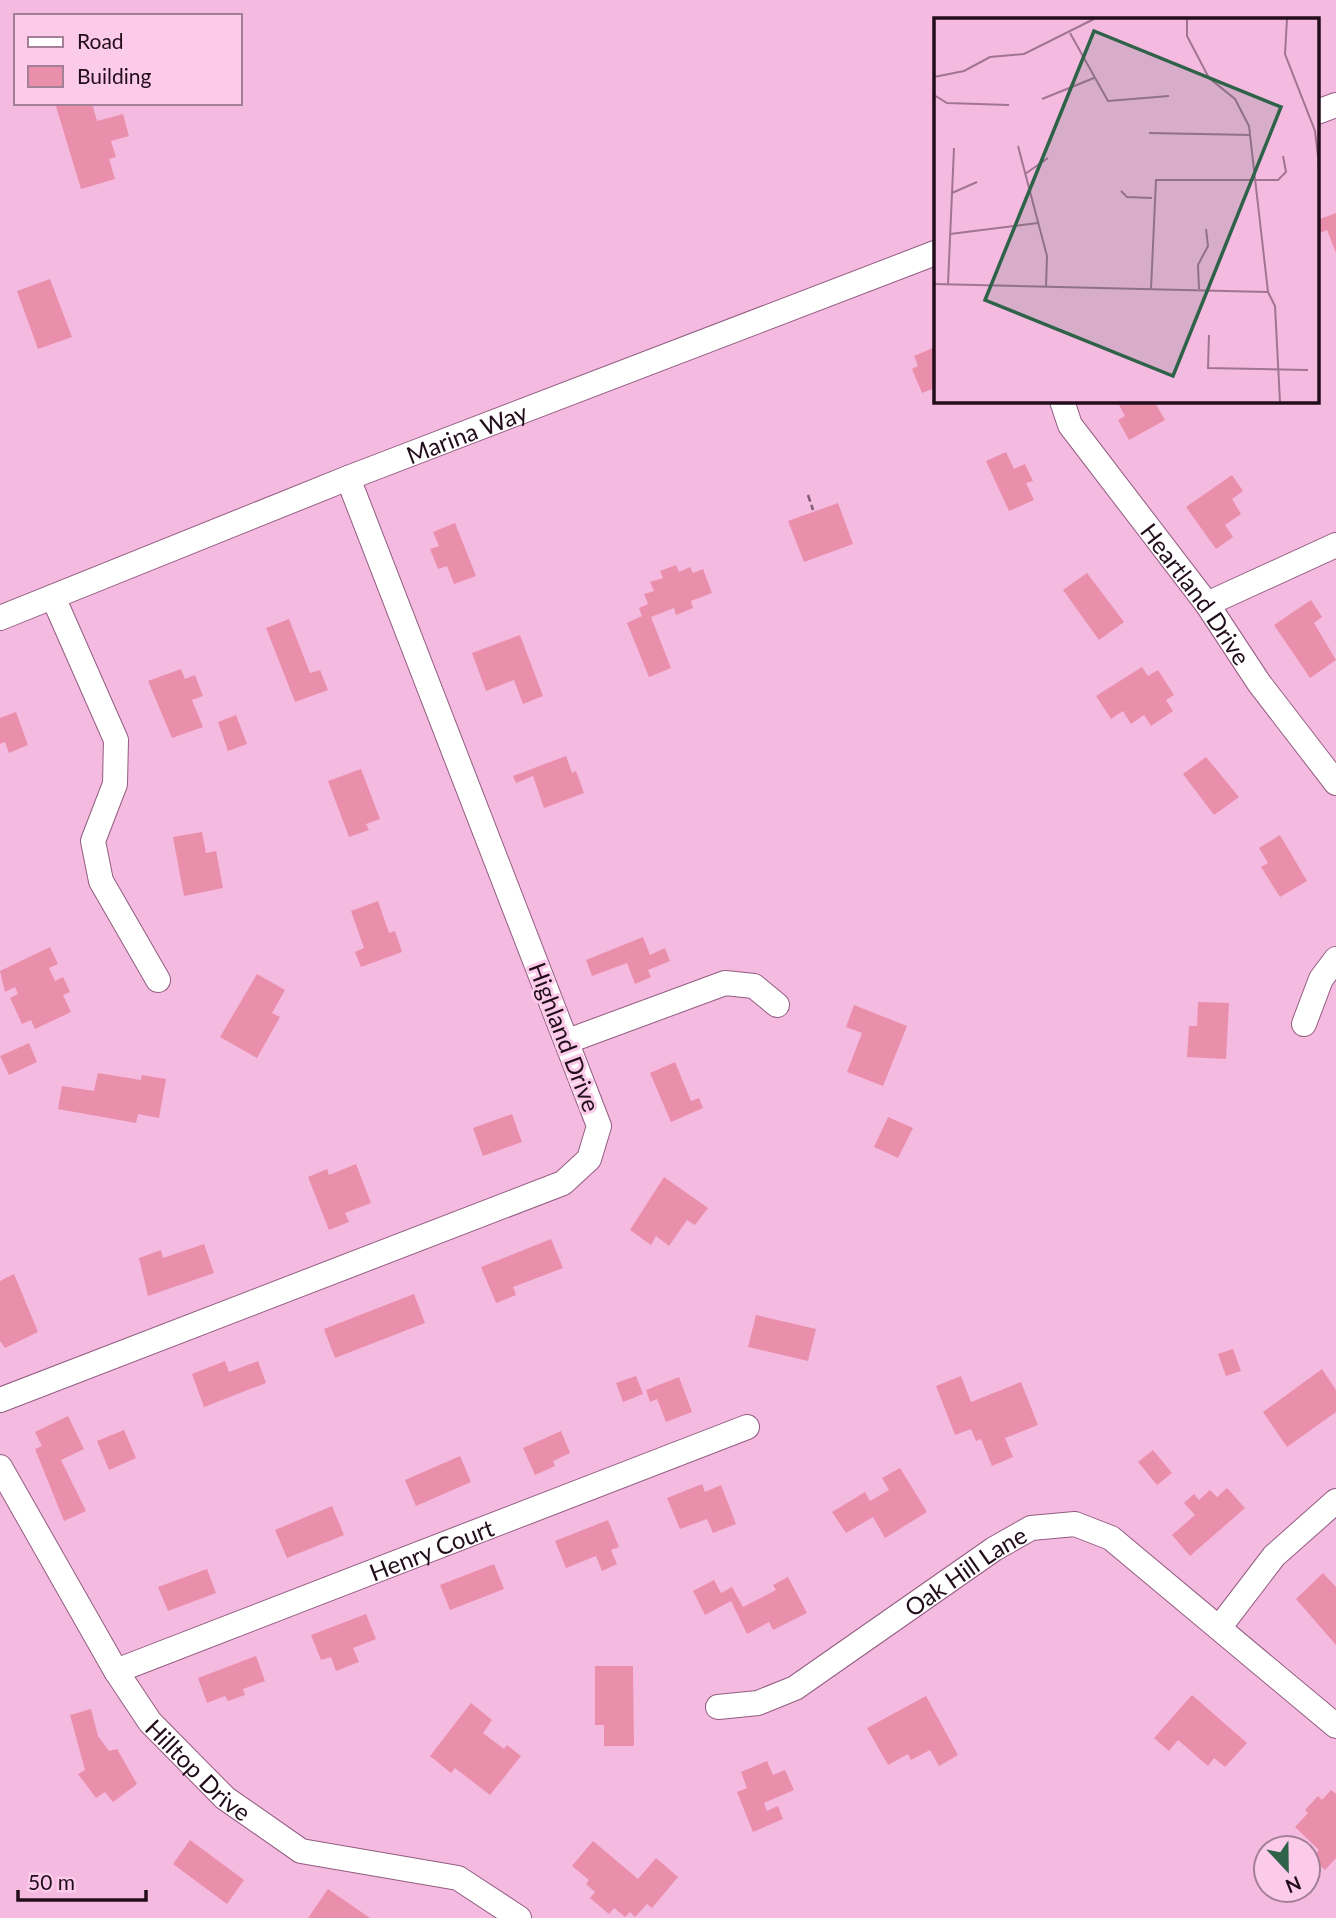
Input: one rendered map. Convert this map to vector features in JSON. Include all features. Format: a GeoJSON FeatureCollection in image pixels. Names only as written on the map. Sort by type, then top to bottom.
{"type":"FeatureCollection","features":[{"type":"Feature","properties":{"kind":"street"},"geometry":{"type":"LineString","coordinates":[[1318,112],[1336,105]]}},
{"type":"Feature","properties":{"kind":"street","name":"Marina Way"},"geometry":{"type":"LineString","coordinates":[[0,618],[348,478],[934,253]]}},
{"type":"Feature","properties":{"kind":"street","name":"Heartland Drive"},"geometry":{"type":"LineString","coordinates":[[1062,402],[1070,425],[1207,604],[1259,683],[1336,783]]}},
{"type":"Feature","properties":{"kind":"street","name":"Highland Drive"},"geometry":{"type":"LineString","coordinates":[[0,1400],[563,1183],[589,1159],[599,1126],[348,478]]}},
{"type":"Feature","properties":{"kind":"street"},"geometry":{"type":"LineString","coordinates":[[1207,604],[1336,545]]}},
{"type":"Feature","properties":{"kind":"street"},"geometry":{"type":"LineString","coordinates":[[53,597],[116,740],[115,784],[93,841],[101,881],[158,980]]}},
{"type":"Feature","properties":{"kind":"street"},"geometry":{"type":"LineString","coordinates":[[1304,1024],[1321,979],[1336,959]]}},
{"type":"Feature","properties":{"kind":"street"},"geometry":{"type":"LineString","coordinates":[[568,1041],[725,983],[754,986],[777,1005]]}},
{"type":"Feature","properties":{"kind":"street","name":"Henry Court"},"geometry":{"type":"LineString","coordinates":[[116,1671],[747,1427]]}},
{"type":"Feature","properties":{"kind":"street","name":"Hilltop Drive"},"geometry":{"type":"LineString","coordinates":[[0,1467],[116,1671],[150,1722],[225,1798],[301,1851],[458,1878],[519,1918]]}},
{"type":"Feature","properties":{"kind":"street"},"geometry":{"type":"LineString","coordinates":[[1219,1628],[1274,1556],[1336,1501]]}},
{"type":"Feature","properties":{"kind":"street","name":"Oak Hill Lane"},"geometry":{"type":"LineString","coordinates":[[718,1707],[758,1703],[794,1688],[994,1549],[1031,1528],[1075,1524],[1111,1538],[1336,1726]]}},
{"type":"Feature","properties":{"kind":"path"},"geometry":{"type":"LineString","coordinates":[[808,495],[813,510]]}},
{"type":"Feature","properties":{"kind":"building"},"geometry":{"type":"Polygon","coordinates":[[[56,105],[93,105],[97,121],[123,114],[129,136],[111,141],[116,157],[109,159],[115,179],[81,189],[56,105]]]}},
{"type":"Feature","properties":{"kind":"building"},"geometry":{"type":"Polygon","coordinates":[[[1336,213],[1336,253],[1327,230],[1320,233],[1318,220],[1336,213]]]}},
{"type":"Feature","properties":{"kind":"building"},"geometry":{"type":"Polygon","coordinates":[[[50,279],[72,337],[38,349],[17,291],[50,279]]]}},
{"type":"Feature","properties":{"kind":"building"},"geometry":{"type":"Polygon","coordinates":[[[934,347],[934,388],[922,393],[912,369],[918,366],[914,356],[934,347]]]}},
{"type":"Feature","properties":{"kind":"building"},"geometry":{"type":"Polygon","coordinates":[[[1118,402],[1155,402],[1165,420],[1129,440],[1118,420],[1125,416],[1118,402]]]}},
{"type":"Feature","properties":{"kind":"building"},"geometry":{"type":"Polygon","coordinates":[[[1006,452],[1014,469],[1025,464],[1033,481],[1026,483],[1034,500],[1009,511],[986,461],[1006,452]]]}},
{"type":"Feature","properties":{"kind":"building"},"geometry":{"type":"Polygon","coordinates":[[[1232,475],[1243,491],[1232,499],[1241,514],[1225,525],[1233,537],[1216,549],[1186,507],[1232,475]]]}},
{"type":"Feature","properties":{"kind":"building"},"geometry":{"type":"Polygon","coordinates":[[[838,503],[853,544],[804,562],[788,521],[838,503]]]}},
{"type":"Feature","properties":{"kind":"building"},"geometry":{"type":"Polygon","coordinates":[[[455,523],[476,576],[454,584],[447,566],[438,569],[430,549],[439,546],[433,532],[455,523]]]}},
{"type":"Feature","properties":{"kind":"building"},"geometry":{"type":"Polygon","coordinates":[[[676,565],[679,572],[690,567],[693,573],[703,569],[712,593],[691,601],[693,608],[676,615],[674,608],[651,617],[671,668],[649,677],[627,623],[642,616],[639,608],[648,604],[644,594],[654,591],[650,582],[663,578],[660,571],[676,565]]]}},
{"type":"Feature","properties":{"kind":"building"},"geometry":{"type":"Polygon","coordinates":[[[1087,573],[1124,622],[1099,640],[1063,590],[1087,573]]]}},
{"type":"Feature","properties":{"kind":"building"},"geometry":{"type":"Polygon","coordinates":[[[1311,600],[1322,617],[1314,623],[1336,660],[1310,678],[1274,625],[1311,600]]]}},
{"type":"Feature","properties":{"kind":"building"},"geometry":{"type":"Polygon","coordinates":[[[289,619],[310,673],[320,670],[328,690],[295,702],[266,628],[289,619]]]}},
{"type":"Feature","properties":{"kind":"building"},"geometry":{"type":"Polygon","coordinates":[[[520,635],[543,696],[523,704],[514,680],[486,691],[472,653],[520,635]]]}},
{"type":"Feature","properties":{"kind":"building"},"geometry":{"type":"Polygon","coordinates":[[[1142,667],[1148,676],[1158,670],[1174,695],[1166,700],[1173,711],[1151,726],[1144,715],[1131,724],[1123,711],[1111,719],[1096,696],[1142,667]]]}},
{"type":"Feature","properties":{"kind":"building"},"geometry":{"type":"Polygon","coordinates":[[[181,669],[185,679],[195,675],[203,696],[192,700],[203,727],[172,738],[148,681],[181,669]]]}},
{"type":"Feature","properties":{"kind":"building"},"geometry":{"type":"Polygon","coordinates":[[[16,712],[28,745],[9,753],[5,742],[0,744],[0,718],[16,712]]]}},
{"type":"Feature","properties":{"kind":"building"},"geometry":{"type":"Polygon","coordinates":[[[236,715],[247,744],[228,751],[218,722],[236,715]]]}},
{"type":"Feature","properties":{"kind":"building"},"geometry":{"type":"Polygon","coordinates":[[[566,756],[572,773],[576,771],[584,793],[544,808],[533,776],[516,783],[513,776],[566,756]]]}},
{"type":"Feature","properties":{"kind":"building"},"geometry":{"type":"Polygon","coordinates":[[[1206,757],[1239,797],[1214,815],[1183,774],[1206,757]]]}},
{"type":"Feature","properties":{"kind":"building"},"geometry":{"type":"Polygon","coordinates":[[[361,769],[380,819],[366,824],[369,830],[349,837],[328,781],[361,769]]]}},
{"type":"Feature","properties":{"kind":"building"},"geometry":{"type":"Polygon","coordinates":[[[202,832],[206,853],[216,851],[223,888],[184,896],[173,837],[202,832]]]}},
{"type":"Feature","properties":{"kind":"building"},"geometry":{"type":"Polygon","coordinates":[[[1280,835],[1307,881],[1280,897],[1261,867],[1268,863],[1259,848],[1280,835]]]}},
{"type":"Feature","properties":{"kind":"building"},"geometry":{"type":"Polygon","coordinates":[[[378,901],[389,933],[395,931],[402,952],[361,967],[355,952],[364,948],[351,911],[378,901]]]}},
{"type":"Feature","properties":{"kind":"building"},"geometry":{"type":"Polygon","coordinates":[[[643,937],[650,955],[665,948],[670,961],[648,970],[651,977],[635,984],[627,963],[592,976],[586,960],[643,937]]]}},
{"type":"Feature","properties":{"kind":"building"},"geometry":{"type":"Polygon","coordinates":[[[50,947],[58,964],[49,968],[55,981],[63,977],[70,992],[63,995],[71,1012],[35,1029],[31,1020],[22,1024],[10,998],[18,994],[15,987],[5,992],[0,971],[50,947]]]}},
{"type":"Feature","properties":{"kind":"building"},"geometry":{"type":"Polygon","coordinates":[[[257,974],[285,990],[272,1013],[280,1017],[257,1058],[220,1037],[257,974]]]}},
{"type":"Feature","properties":{"kind":"building"},"geometry":{"type":"Polygon","coordinates":[[[1198,1002],[1229,1003],[1226,1059],[1187,1057],[1189,1026],[1197,1026],[1198,1002]]]}},
{"type":"Feature","properties":{"kind":"building"},"geometry":{"type":"Polygon","coordinates":[[[854,1005],[907,1026],[883,1086],[847,1072],[862,1033],[846,1027],[854,1005]]]}},
{"type":"Feature","properties":{"kind":"building"},"geometry":{"type":"Polygon","coordinates":[[[29,1043],[37,1062],[9,1075],[0,1056],[29,1043]]]}},
{"type":"Feature","properties":{"kind":"building"},"geometry":{"type":"Polygon","coordinates":[[[675,1062],[691,1101],[699,1098],[703,1108],[671,1122],[650,1073],[675,1062]]]}},
{"type":"Feature","properties":{"kind":"building"},"geometry":{"type":"Polygon","coordinates":[[[98,1073],[141,1080],[142,1075],[166,1079],[159,1118],[138,1114],[136,1123],[58,1109],[62,1086],[94,1091],[98,1073]]]}},
{"type":"Feature","properties":{"kind":"building"},"geometry":{"type":"Polygon","coordinates":[[[512,1114],[522,1142],[483,1156],[473,1128],[512,1114]]]}},
{"type":"Feature","properties":{"kind":"building"},"geometry":{"type":"Polygon","coordinates":[[[888,1117],[913,1128],[898,1158],[874,1147],[888,1117]]]}},
{"type":"Feature","properties":{"kind":"building"},"geometry":{"type":"Polygon","coordinates":[[[356,1164],[371,1203],[345,1213],[349,1222],[329,1230],[308,1177],[327,1169],[329,1175],[356,1164]]]}},
{"type":"Feature","properties":{"kind":"building"},"geometry":{"type":"Polygon","coordinates":[[[664,1177],[708,1208],[695,1225],[687,1220],[669,1246],[656,1236],[651,1245],[630,1230],[664,1177]]]}},
{"type":"Feature","properties":{"kind":"building"},"geometry":{"type":"Polygon","coordinates":[[[551,1239],[563,1268],[513,1287],[516,1295],[496,1303],[481,1267],[551,1239]]]}},
{"type":"Feature","properties":{"kind":"building"},"geometry":{"type":"Polygon","coordinates":[[[204,1244],[214,1273],[148,1296],[139,1258],[161,1250],[163,1258],[204,1244]]]}},
{"type":"Feature","properties":{"kind":"building"},"geometry":{"type":"Polygon","coordinates":[[[14,1274],[38,1332],[5,1348],[0,1341],[0,1281],[14,1274]]]}},
{"type":"Feature","properties":{"kind":"building"},"geometry":{"type":"Polygon","coordinates":[[[414,1294],[425,1323],[335,1358],[324,1329],[414,1294]]]}},
{"type":"Feature","properties":{"kind":"building"},"geometry":{"type":"Polygon","coordinates":[[[756,1315],[816,1329],[808,1361],[748,1347],[756,1315]]]}},
{"type":"Feature","properties":{"kind":"building"},"geometry":{"type":"Polygon","coordinates":[[[1233,1349],[1241,1371],[1226,1376],[1218,1354],[1233,1349]]]}},
{"type":"Feature","properties":{"kind":"building"},"geometry":{"type":"Polygon","coordinates":[[[225,1361],[229,1372],[258,1361],[266,1383],[204,1407],[192,1374],[225,1361]]]}},
{"type":"Feature","properties":{"kind":"building"},"geometry":{"type":"Polygon","coordinates":[[[1322,1369],[1336,1390],[1336,1412],[1287,1447],[1263,1412],[1322,1369]]]}},
{"type":"Feature","properties":{"kind":"building"},"geometry":{"type":"Polygon","coordinates":[[[636,1376],[643,1394],[623,1402],[616,1383],[636,1376]]]}},
{"type":"Feature","properties":{"kind":"building"},"geometry":{"type":"Polygon","coordinates":[[[961,1376],[971,1402],[1021,1382],[1038,1425],[1005,1438],[1013,1457],[992,1466],[981,1439],[976,1441],[971,1429],[955,1435],[936,1386],[961,1376]]]}},
{"type":"Feature","properties":{"kind":"building"},"geometry":{"type":"Polygon","coordinates":[[[679,1377],[692,1412],[666,1422],[657,1399],[650,1402],[646,1390],[679,1377]]]}},
{"type":"Feature","properties":{"kind":"building"},"geometry":{"type":"Polygon","coordinates":[[[68,1416],[84,1449],[61,1460],[86,1511],[64,1521],[35,1449],[42,1446],[35,1432],[68,1416]]]}},
{"type":"Feature","properties":{"kind":"building"},"geometry":{"type":"Polygon","coordinates":[[[124,1430],[136,1458],[109,1470],[97,1441],[124,1430]]]}},
{"type":"Feature","properties":{"kind":"building"},"geometry":{"type":"Polygon","coordinates":[[[561,1431],[570,1453],[553,1461],[555,1466],[535,1475],[523,1448],[561,1431]]]}},
{"type":"Feature","properties":{"kind":"building"},"geometry":{"type":"Polygon","coordinates":[[[1153,1450],[1172,1473],[1157,1485],[1138,1462],[1153,1450]]]}},
{"type":"Feature","properties":{"kind":"building"},"geometry":{"type":"Polygon","coordinates":[[[460,1456],[471,1482],[416,1506],[405,1480],[460,1456]]]}},
{"type":"Feature","properties":{"kind":"building"},"geometry":{"type":"Polygon","coordinates":[[[900,1468],[927,1512],[885,1538],[873,1517],[846,1533],[832,1512],[865,1492],[870,1501],[889,1490],[882,1478],[900,1468]]]}},
{"type":"Feature","properties":{"kind":"building"},"geometry":{"type":"Polygon","coordinates":[[[702,1484],[705,1492],[721,1485],[736,1524],[713,1533],[707,1519],[680,1529],[667,1498],[702,1484]]]}},
{"type":"Feature","properties":{"kind":"building"},"geometry":{"type":"Polygon","coordinates":[[[1227,1488],[1245,1508],[1190,1556],[1172,1535],[1195,1515],[1184,1503],[1194,1494],[1199,1500],[1210,1490],[1217,1497],[1227,1488]]]}},
{"type":"Feature","properties":{"kind":"building"},"geometry":{"type":"Polygon","coordinates":[[[332,1506],[344,1535],[287,1558],[275,1530],[332,1506]]]}},
{"type":"Feature","properties":{"kind":"building"},"geometry":{"type":"Polygon","coordinates":[[[608,1520],[619,1547],[611,1550],[617,1564],[602,1571],[596,1556],[566,1568],[555,1541],[608,1520]]]}},
{"type":"Feature","properties":{"kind":"building"},"geometry":{"type":"Polygon","coordinates":[[[494,1564],[504,1589],[450,1610],[440,1585],[494,1564]]]}},
{"type":"Feature","properties":{"kind":"building"},"geometry":{"type":"Polygon","coordinates":[[[207,1569],[216,1593],[168,1611],[158,1587],[207,1569]]]}},
{"type":"Feature","properties":{"kind":"building"},"geometry":{"type":"Polygon","coordinates":[[[1323,1573],[1336,1587],[1336,1645],[1296,1599],[1323,1573]]]}},
{"type":"Feature","properties":{"kind":"building"},"geometry":{"type":"Polygon","coordinates":[[[788,1577],[807,1613],[773,1630],[769,1622],[747,1634],[731,1601],[705,1615],[693,1591],[714,1580],[721,1593],[732,1587],[743,1607],[776,1590],[773,1585],[788,1577]]]}},
{"type":"Feature","properties":{"kind":"building"},"geometry":{"type":"Polygon","coordinates":[[[366,1614],[376,1639],[353,1648],[359,1662],[336,1671],[331,1657],[321,1660],[311,1635],[366,1614]]]}},
{"type":"Feature","properties":{"kind":"building"},"geometry":{"type":"Polygon","coordinates":[[[256,1656],[265,1681],[243,1689],[245,1695],[228,1701],[225,1696],[207,1703],[198,1678],[256,1656]]]}},
{"type":"Feature","properties":{"kind":"building"},"geometry":{"type":"Polygon","coordinates":[[[595,1666],[633,1666],[634,1746],[604,1746],[604,1725],[595,1725],[595,1666]]]}},
{"type":"Feature","properties":{"kind":"building"},"geometry":{"type":"Polygon","coordinates":[[[1192,1695],[1247,1743],[1225,1767],[1214,1758],[1208,1766],[1178,1740],[1169,1751],[1154,1738],[1192,1695]]]}},
{"type":"Feature","properties":{"kind":"building"},"geometry":{"type":"Polygon","coordinates":[[[926,1696],[958,1755],[939,1766],[930,1750],[911,1760],[908,1754],[888,1765],[867,1728],[926,1696]]]}},
{"type":"Feature","properties":{"kind":"building"},"geometry":{"type":"Polygon","coordinates":[[[471,1703],[492,1720],[483,1733],[504,1749],[507,1745],[521,1756],[490,1795],[455,1768],[451,1773],[430,1756],[471,1703]]]}},
{"type":"Feature","properties":{"kind":"building"},"geometry":{"type":"Polygon","coordinates":[[[91,1709],[98,1736],[109,1751],[117,1749],[137,1784],[113,1802],[105,1792],[96,1798],[78,1774],[85,1770],[70,1715],[91,1709]]]}},
{"type":"Feature","properties":{"kind":"building"},"geometry":{"type":"Polygon","coordinates":[[[767,1761],[773,1775],[785,1770],[794,1790],[764,1803],[767,1811],[778,1806],[783,1819],[753,1832],[737,1792],[747,1788],[741,1772],[767,1761]]]}},
{"type":"Feature","properties":{"kind":"building"},"geometry":{"type":"Polygon","coordinates":[[[1331,1790],[1336,1794],[1336,1858],[1325,1870],[1322,1867],[1322,1834],[1302,1834],[1295,1827],[1318,1796],[1322,1800],[1331,1790]]]}},
{"type":"Feature","properties":{"kind":"building"},"geometry":{"type":"Polygon","coordinates":[[[190,1840],[244,1880],[227,1904],[173,1864],[190,1840]]]}},
{"type":"Feature","properties":{"kind":"building"},"geometry":{"type":"Polygon","coordinates":[[[593,1841],[638,1879],[656,1858],[678,1877],[652,1908],[647,1904],[635,1917],[630,1912],[625,1917],[614,1908],[609,1914],[590,1898],[595,1892],[586,1884],[589,1880],[572,1866],[593,1841]]]}},
{"type":"Feature","properties":{"kind":"building"},"geometry":{"type":"Polygon","coordinates":[[[328,1889],[370,1918],[308,1918],[328,1889]]]}}]}
